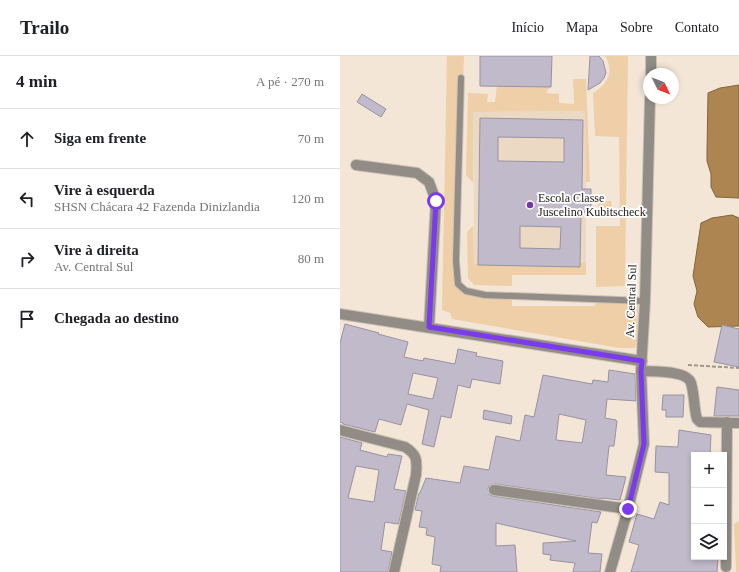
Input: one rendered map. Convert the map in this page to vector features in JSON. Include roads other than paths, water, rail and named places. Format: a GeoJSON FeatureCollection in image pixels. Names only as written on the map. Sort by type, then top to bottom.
{"type":"FeatureCollection","features":[{"type":"Feature","properties":{"kind":"street"},"geometry":{"type":"LineString","coordinates":[[651,56],[651,68]]}},
{"type":"Feature","properties":{"kind":"street","name":"Av. Central Sul"},"geometry":{"type":"LineString","coordinates":[[610,572],[628,509],[644,444],[642,366],[650,104]]}},
{"type":"Feature","properties":{"kind":"street"},"geometry":{"type":"LineString","coordinates":[[356,165],[417,173],[430,182],[436,201],[429,327]]}},
{"type":"Feature","properties":{"kind":"street"},"geometry":{"type":"LineString","coordinates":[[340,314],[429,327],[679,374],[687,377],[691,382],[697,419],[700,422],[739,422]]}},
{"type":"Feature","properties":{"kind":"street"},"geometry":{"type":"LineString","coordinates":[[726,567],[727,422]]}},
{"type":"Feature","properties":{"kind":"street"},"geometry":{"type":"LineString","coordinates":[[340,430],[405,447],[412,451],[415,455],[417,465],[416,475],[394,572]]}},
{"type":"Feature","properties":{"kind":"street"},"geometry":{"type":"LineString","coordinates":[[494,490],[628,509]]}},
{"type":"Feature","properties":{"kind":"lane"},"geometry":{"type":"LineString","coordinates":[[461,78],[456,261],[458,284],[466,291],[485,295],[645,301]]}},
{"type":"Feature","properties":{"kind":"place","name":"Escola Classe Juscelino Kubitscheck"},"geometry":{"type":"Point","coordinates":[530,205]}}]}
